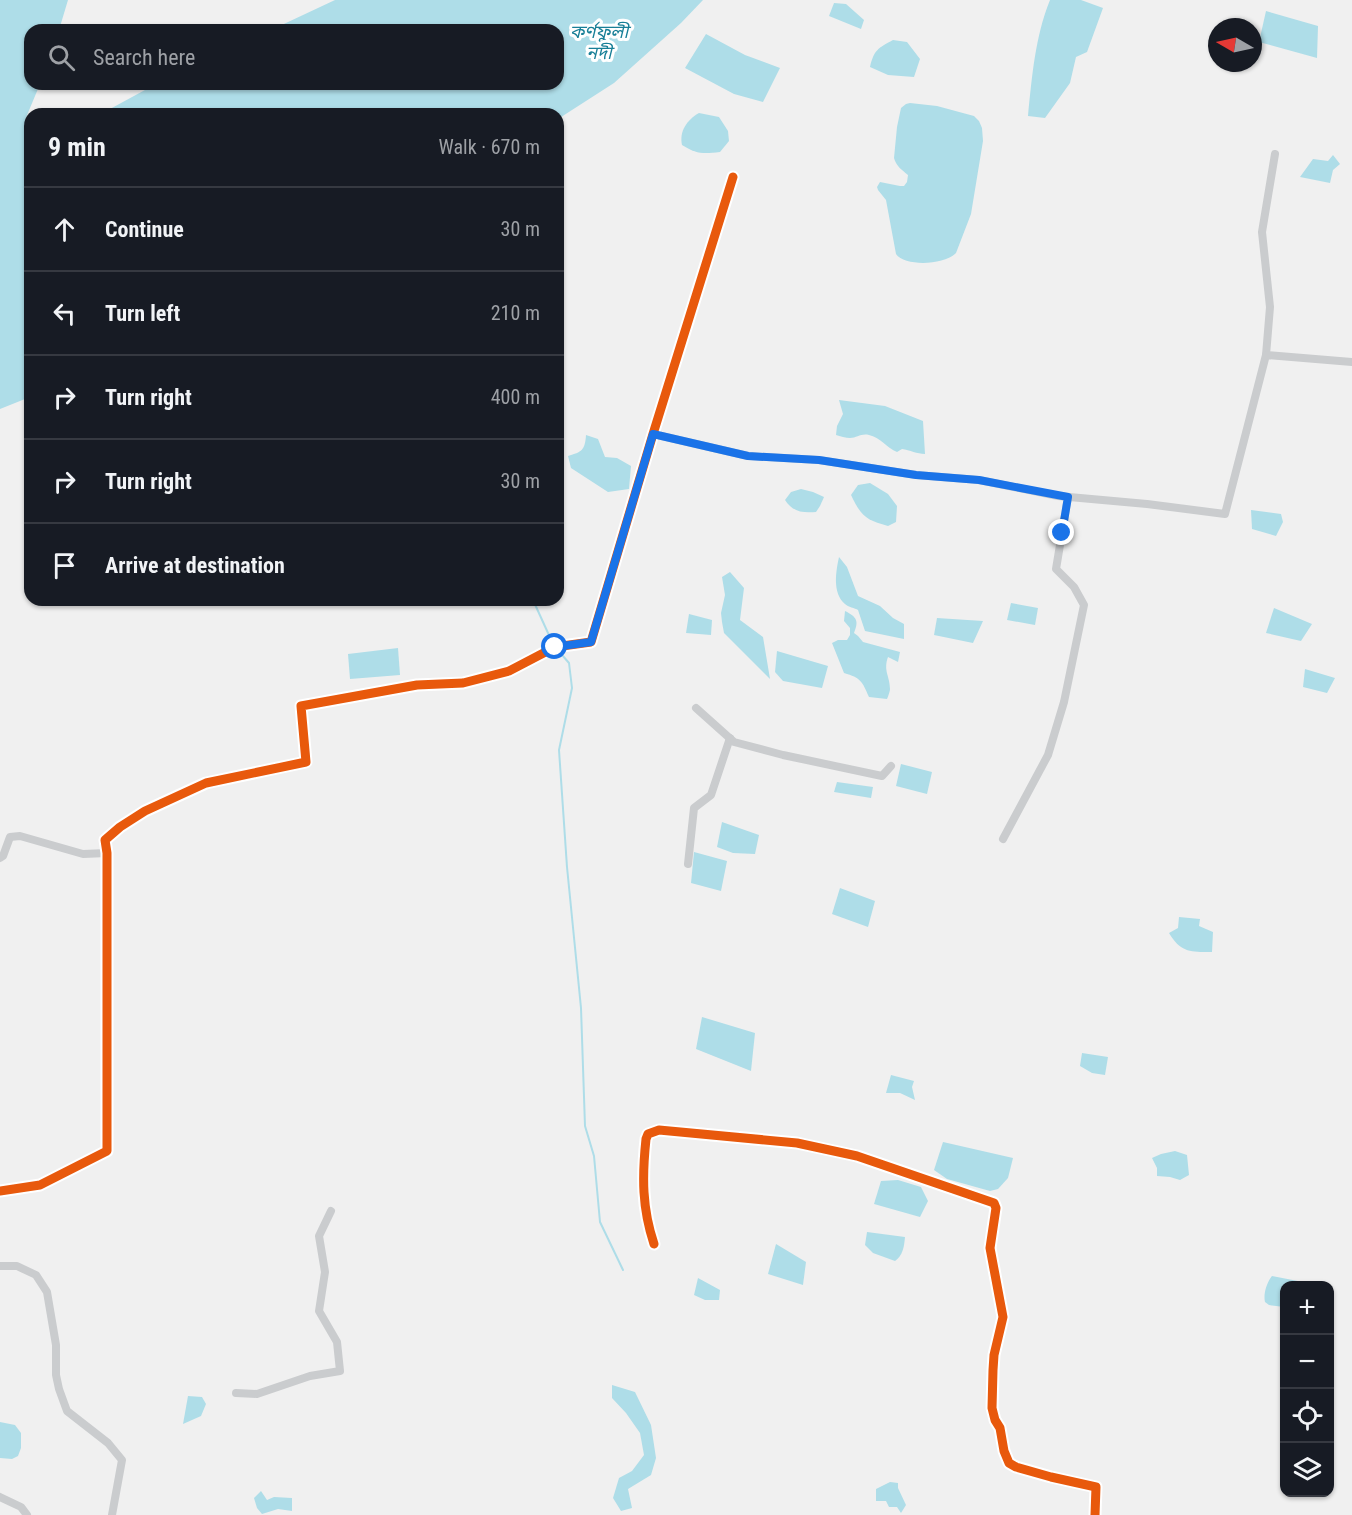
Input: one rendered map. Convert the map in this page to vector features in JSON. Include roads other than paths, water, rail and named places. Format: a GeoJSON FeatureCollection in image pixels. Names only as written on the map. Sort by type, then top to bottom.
{"type":"FeatureCollection","features":[{"type":"Feature","properties":{"kind":"street"},"geometry":{"type":"LineString","coordinates":[[653,434],[748,456],[819,460],[916,475],[979,480],[1068,497],[1225,514],[1266,355],[1270,307],[1262,232],[1275,154]]}},
{"type":"Feature","properties":{"kind":"street"},"geometry":{"type":"LineString","coordinates":[[0,1191],[40,1185],[107,1151],[107,854],[105,840],[120,827],[145,812],[206,783],[306,762],[302,706],[417,685],[463,683],[509,671],[555,647],[591,642],[733,177]]}},
{"type":"Feature","properties":{"kind":"street"},"geometry":{"type":"LineString","coordinates":[[1266,355],[1352,362]]}},
{"type":"Feature","properties":{"kind":"street"},"geometry":{"type":"LineString","coordinates":[[1003,839],[1048,755],[1064,702],[1084,605],[1074,587],[1056,569],[1068,497]]}},
{"type":"Feature","properties":{"kind":"street"},"geometry":{"type":"LineString","coordinates":[[696,708],[734,742],[882,776],[891,766]]}},
{"type":"Feature","properties":{"kind":"street"},"geometry":{"type":"LineString","coordinates":[[688,864],[694,808],[711,795],[730,738]]}},
{"type":"Feature","properties":{"kind":"street"},"geometry":{"type":"LineString","coordinates":[[0,858],[3,856],[10,837],[20,836],[83,854],[107,854]]}},
{"type":"Feature","properties":{"kind":"street"},"geometry":{"type":"LineString","coordinates":[[654,1244],[647,1222],[643,1175],[646,1139],[648,1134],[659,1130],[797,1143],[857,1156],[994,1203],[996,1208],[990,1248],[1003,1317],[993,1370],[992,1408],[1000,1428],[1004,1451],[1009,1462],[1016,1467],[1096,1487],[1095,1515]]}},
{"type":"Feature","properties":{"kind":"street"},"geometry":{"type":"LineString","coordinates":[[236,1393],[257,1394],[310,1376],[340,1371],[337,1342],[319,1311],[325,1272],[319,1236],[331,1211]]}},
{"type":"Feature","properties":{"kind":"street"},"geometry":{"type":"LineString","coordinates":[[0,1266],[17,1266],[36,1275],[47,1292],[56,1345],[56,1375],[67,1411],[108,1443],[122,1460],[112,1515]]}},
{"type":"Feature","properties":{"kind":"street"},"geometry":{"type":"LineString","coordinates":[[0,1497],[21,1507],[27,1515]]}},
{"type":"Feature","properties":{"kind":"water"},"geometry":{"type":"Polygon","coordinates":[[[0,0],[68,0],[61,24],[24,24],[24,90],[38,90],[30,108],[24,108],[24,399],[0,409],[0,0]]]}},
{"type":"Feature","properties":{"kind":"water","name":"কর্ণফুলী নদী"},"geometry":{"type":"Polygon","coordinates":[[[335,0],[703,0],[681,23],[614,83],[564,115],[564,108],[112,108],[145,90],[564,90],[564,24],[284,24],[335,0]]]}},
{"type":"Feature","properties":{"kind":"water"},"geometry":{"type":"Polygon","coordinates":[[[1050,0],[1081,0],[1103,8],[1087,52],[1076,57],[1070,83],[1045,118],[1028,116],[1038,43],[1050,0]]]}},
{"type":"Feature","properties":{"kind":"water"},"geometry":{"type":"Polygon","coordinates":[[[834,3],[846,4],[864,20],[861,29],[829,16],[834,3]]]}},
{"type":"Feature","properties":{"kind":"water"},"geometry":{"type":"Polygon","coordinates":[[[1266,11],[1318,26],[1317,58],[1262,43],[1266,11]]]}},
{"type":"Feature","properties":{"kind":"water"},"geometry":{"type":"Polygon","coordinates":[[[706,34],[745,55],[780,68],[763,102],[734,94],[685,68],[706,34]]]}},
{"type":"Feature","properties":{"kind":"water"},"geometry":{"type":"Polygon","coordinates":[[[893,40],[907,42],[920,59],[914,77],[888,75],[870,67],[877,50],[893,40]]]}},
{"type":"Feature","properties":{"kind":"water"},"geometry":{"type":"Polygon","coordinates":[[[910,103],[937,106],[974,116],[982,128],[983,141],[971,214],[956,253],[935,262],[916,263],[896,254],[886,200],[877,187],[880,182],[904,186],[907,182],[908,175],[898,166],[894,158],[901,108],[910,103]]]}},
{"type":"Feature","properties":{"kind":"water"},"geometry":{"type":"Polygon","coordinates":[[[699,113],[719,117],[728,131],[729,141],[720,152],[700,153],[682,145],[685,126],[699,113]]]}},
{"type":"Feature","properties":{"kind":"water"},"geometry":{"type":"Polygon","coordinates":[[[1333,155],[1340,164],[1333,170],[1330,183],[1300,177],[1313,159],[1328,161],[1333,155]]]}},
{"type":"Feature","properties":{"kind":"water"},"geometry":{"type":"Polygon","coordinates":[[[839,400],[885,406],[923,421],[925,454],[902,449],[897,452],[869,435],[850,438],[836,435],[837,426],[843,414],[839,400]]]}},
{"type":"Feature","properties":{"kind":"water"},"geometry":{"type":"Polygon","coordinates":[[[586,435],[598,439],[605,457],[617,458],[631,466],[629,489],[608,492],[571,468],[568,456],[582,450],[586,435]]]}},
{"type":"Feature","properties":{"kind":"water"},"geometry":{"type":"Polygon","coordinates":[[[870,483],[888,494],[897,506],[896,522],[888,526],[874,522],[858,508],[851,495],[858,485],[870,483]]]}},
{"type":"Feature","properties":{"kind":"water"},"geometry":{"type":"Polygon","coordinates":[[[801,489],[824,497],[816,512],[798,511],[785,500],[791,492],[801,489]]]}},
{"type":"Feature","properties":{"kind":"water"},"geometry":{"type":"Polygon","coordinates":[[[1251,510],[1281,514],[1283,522],[1276,536],[1252,529],[1251,510]]]}},
{"type":"Feature","properties":{"kind":"water"},"geometry":{"type":"Polygon","coordinates":[[[839,557],[847,567],[858,596],[880,606],[904,624],[904,639],[865,631],[858,610],[845,604],[838,594],[836,582],[839,557]]]}},
{"type":"Feature","properties":{"kind":"water"},"geometry":{"type":"Polygon","coordinates":[[[730,572],[744,588],[740,620],[763,637],[770,679],[724,633],[721,613],[725,595],[722,577],[730,572]]]}},
{"type":"Feature","properties":{"kind":"water"},"geometry":{"type":"Polygon","coordinates":[[[1011,603],[1038,608],[1035,625],[1007,620],[1011,603]]]}},
{"type":"Feature","properties":{"kind":"water"},"geometry":{"type":"Polygon","coordinates":[[[1274,608],[1312,624],[1301,641],[1266,633],[1274,608]]]}},
{"type":"Feature","properties":{"kind":"water"},"geometry":{"type":"Polygon","coordinates":[[[845,611],[856,620],[854,633],[863,642],[900,652],[898,662],[888,657],[886,670],[890,689],[887,699],[869,697],[860,681],[844,673],[832,643],[847,640],[850,635],[850,628],[844,621],[845,611]]]}},
{"type":"Feature","properties":{"kind":"water"},"geometry":{"type":"Polygon","coordinates":[[[689,614],[712,620],[711,635],[686,633],[689,614]]]}},
{"type":"Feature","properties":{"kind":"water"},"geometry":{"type":"Polygon","coordinates":[[[937,618],[983,621],[973,643],[934,635],[937,618]]]}},
{"type":"Feature","properties":{"kind":"water"},"geometry":{"type":"Polygon","coordinates":[[[398,648],[400,675],[350,679],[348,654],[398,648]]]}},
{"type":"Feature","properties":{"kind":"water"},"geometry":{"type":"Polygon","coordinates":[[[777,651],[828,666],[822,688],[783,681],[775,672],[777,651]]]}},
{"type":"Feature","properties":{"kind":"water"},"geometry":{"type":"Polygon","coordinates":[[[1305,669],[1335,678],[1327,693],[1303,687],[1305,669]]]}},
{"type":"Feature","properties":{"kind":"water"},"geometry":{"type":"Polygon","coordinates":[[[901,764],[932,772],[927,794],[896,786],[901,764]]]}},
{"type":"Feature","properties":{"kind":"water"},"geometry":{"type":"Polygon","coordinates":[[[837,782],[873,787],[871,798],[834,792],[837,782]]]}},
{"type":"Feature","properties":{"kind":"water"},"geometry":{"type":"Polygon","coordinates":[[[722,822],[759,835],[755,854],[733,853],[717,847],[722,822]]]}},
{"type":"Feature","properties":{"kind":"water"},"geometry":{"type":"Polygon","coordinates":[[[694,852],[727,861],[721,891],[691,883],[694,852]]]}},
{"type":"Feature","properties":{"kind":"water"},"geometry":{"type":"Polygon","coordinates":[[[840,888],[875,901],[868,927],[832,914],[840,888]]]}},
{"type":"Feature","properties":{"kind":"water"},"geometry":{"type":"Polygon","coordinates":[[[1179,917],[1200,919],[1199,926],[1213,932],[1212,952],[1187,950],[1173,940],[1169,933],[1178,928],[1179,917]]]}},
{"type":"Feature","properties":{"kind":"water"},"geometry":{"type":"Polygon","coordinates":[[[702,1017],[755,1033],[751,1071],[696,1049],[702,1017]]]}},
{"type":"Feature","properties":{"kind":"water"},"geometry":{"type":"Polygon","coordinates":[[[1082,1053],[1108,1057],[1105,1075],[1092,1073],[1080,1066],[1082,1053]]]}},
{"type":"Feature","properties":{"kind":"water"},"geometry":{"type":"Polygon","coordinates":[[[891,1075],[914,1081],[912,1087],[915,1100],[900,1093],[886,1093],[891,1075]]]}},
{"type":"Feature","properties":{"kind":"water"},"geometry":{"type":"Polygon","coordinates":[[[943,1142],[1013,1158],[1008,1178],[998,1189],[990,1191],[947,1179],[934,1170],[943,1142]]]}},
{"type":"Feature","properties":{"kind":"water"},"geometry":{"type":"Polygon","coordinates":[[[1175,1151],[1187,1155],[1189,1175],[1180,1180],[1157,1176],[1157,1168],[1152,1158],[1175,1151]]]}},
{"type":"Feature","properties":{"kind":"water"},"geometry":{"type":"Polygon","coordinates":[[[898,1180],[921,1187],[928,1201],[920,1217],[874,1204],[881,1181],[898,1180]]]}},
{"type":"Feature","properties":{"kind":"water"},"geometry":{"type":"Polygon","coordinates":[[[867,1232],[905,1237],[900,1256],[895,1261],[873,1253],[865,1245],[867,1232]]]}},
{"type":"Feature","properties":{"kind":"water"},"geometry":{"type":"Polygon","coordinates":[[[776,1244],[806,1262],[803,1285],[768,1274],[776,1244]]]}},
{"type":"Feature","properties":{"kind":"water"},"geometry":{"type":"Polygon","coordinates":[[[1272,1276],[1298,1281],[1280,1281],[1280,1306],[1265,1302],[1267,1285],[1272,1276]]]}},
{"type":"Feature","properties":{"kind":"water"},"geometry":{"type":"Polygon","coordinates":[[[698,1278],[720,1290],[719,1300],[705,1300],[694,1295],[698,1278]]]}},
{"type":"Feature","properties":{"kind":"water"},"geometry":{"type":"Polygon","coordinates":[[[612,1385],[635,1392],[651,1425],[656,1458],[651,1475],[628,1489],[632,1508],[621,1511],[613,1498],[619,1478],[632,1471],[644,1455],[640,1433],[612,1398],[612,1385]]]}},
{"type":"Feature","properties":{"kind":"water"},"geometry":{"type":"Polygon","coordinates":[[[188,1396],[202,1397],[206,1404],[201,1416],[183,1424],[188,1396]]]}},
{"type":"Feature","properties":{"kind":"water"},"geometry":{"type":"Polygon","coordinates":[[[0,1422],[15,1425],[21,1433],[21,1448],[18,1456],[12,1459],[0,1458],[0,1422]]]}},
{"type":"Feature","properties":{"kind":"water"},"geometry":{"type":"Polygon","coordinates":[[[890,1482],[898,1483],[906,1505],[901,1513],[897,1507],[889,1507],[886,1501],[876,1501],[876,1489],[890,1482]]]}},
{"type":"Feature","properties":{"kind":"water"},"geometry":{"type":"Polygon","coordinates":[[[261,1491],[267,1500],[274,1497],[292,1498],[292,1511],[278,1509],[262,1514],[254,1498],[261,1491]]]}},
{"type":"Feature","properties":{"kind":"waterway"},"geometry":{"type":"LineString","coordinates":[[536,606],[553,644]]}},
{"type":"Feature","properties":{"kind":"waterway"},"geometry":{"type":"LineString","coordinates":[[556,648],[569,663],[572,688],[559,750],[567,867],[581,1008],[585,1126],[594,1156],[600,1222],[623,1270]]}}]}
